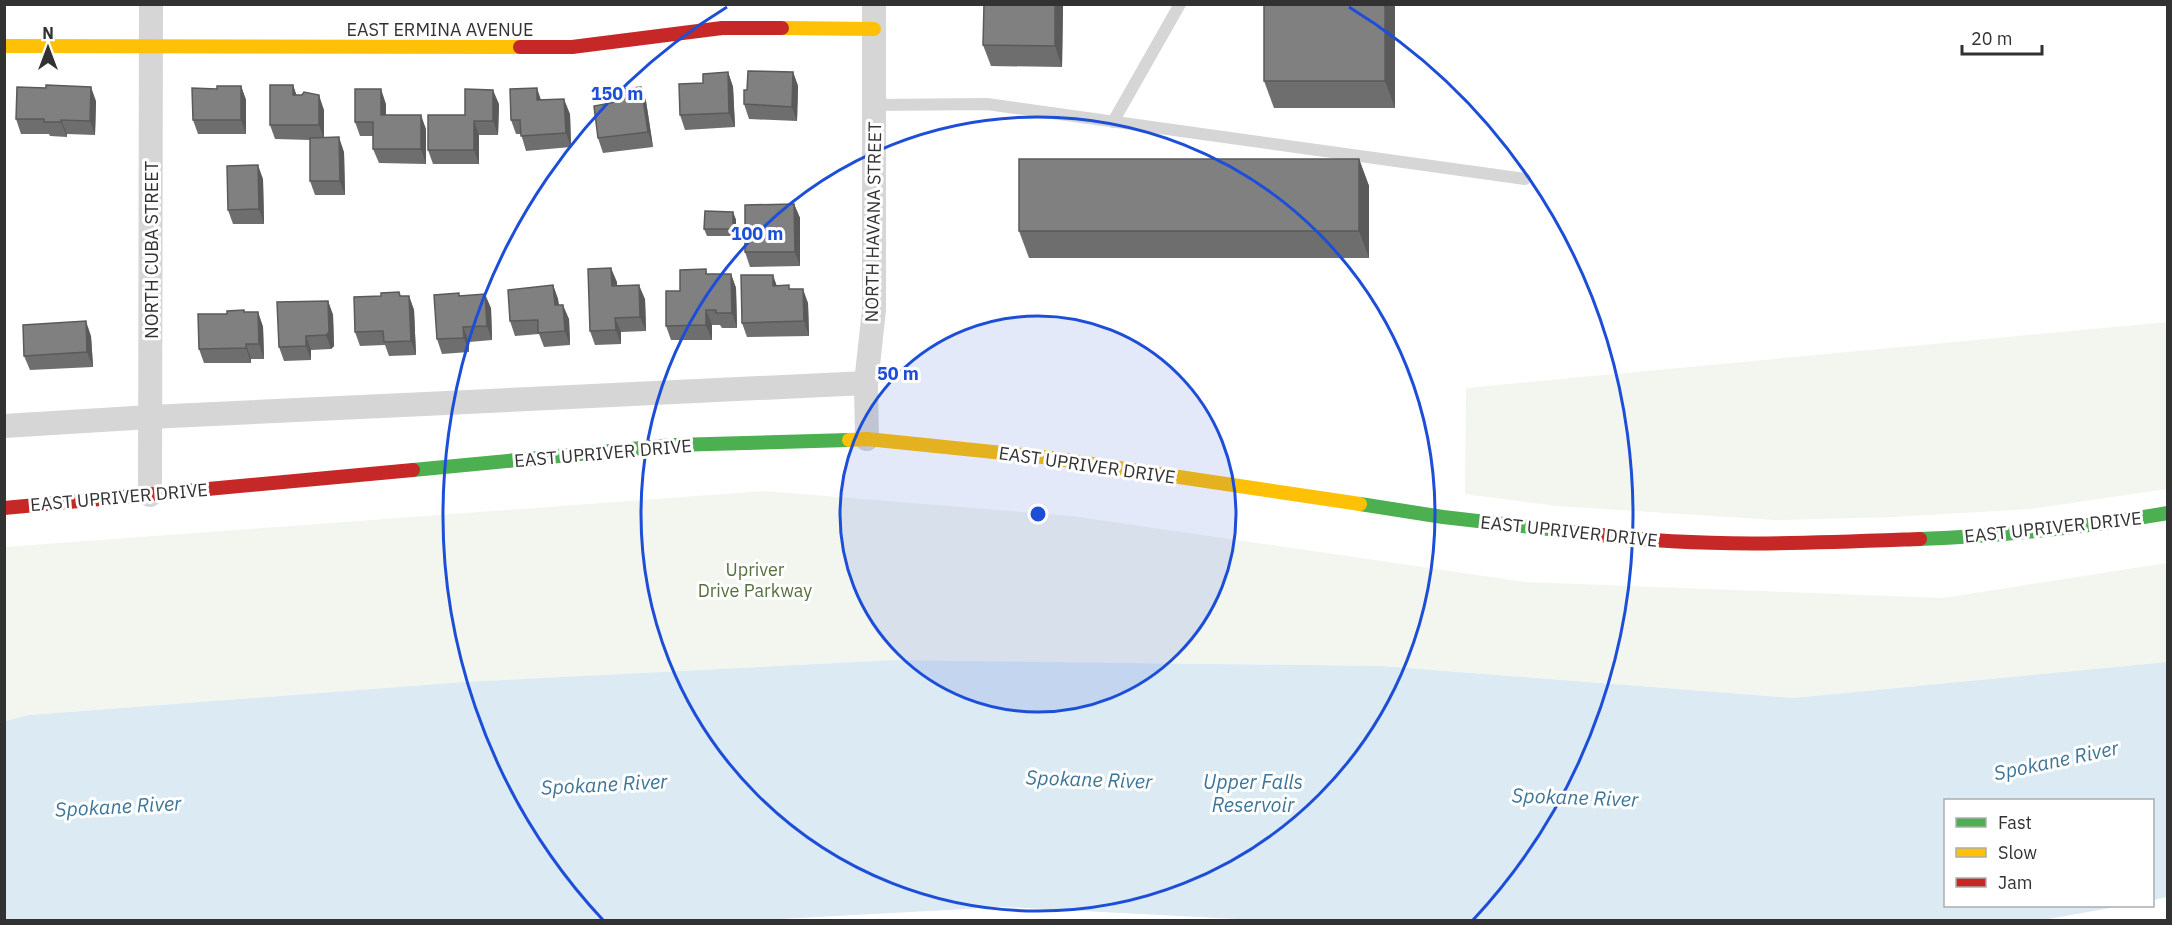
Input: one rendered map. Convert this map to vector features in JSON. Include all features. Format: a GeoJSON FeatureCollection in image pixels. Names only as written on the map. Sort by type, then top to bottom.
{"type":"FeatureCollection","features":[{"type":"Feature","properties":{"kind":"street","name":"NORTH CUBA STREET"},"geometry":{"type":"LineString","coordinates":[[150,495],[151,4]]}},
{"type":"Feature","properties":{"kind":"street","name":"NORTH HAVANA STREET"},"geometry":{"type":"LineString","coordinates":[[867,439],[866,383],[874,310],[874,4]]}},
{"type":"Feature","properties":{"kind":"street","name":"EAST ERMINA AVENUE"},"geometry":{"type":"LineString","coordinates":[[4,46],[572,47],[722,28],[874,29]]}},
{"type":"Feature","properties":{"kind":"street"},"geometry":{"type":"LineString","coordinates":[[4,426],[866,383]]}},
{"type":"Feature","properties":{"kind":"street","name":"EAST UPRIVER DRIVE"},"geometry":{"type":"LineString","coordinates":[[4,508],[673,445],[867,439],[1052,458],[1443,517],[1656,542],[1826,543],[1974,537],[2092,526],[2168,513]]}},
{"type":"Feature","properties":{"kind":"lane"},"geometry":{"type":"LineString","coordinates":[[1113,122],[1180,4]]}},
{"type":"Feature","properties":{"kind":"lane"},"geometry":{"type":"LineString","coordinates":[[874,105],[987,104],[1525,179]]}},
{"type":"Feature","properties":{"kind":"green space"},"geometry":{"type":"Polygon","coordinates":[[[2167,322],[2167,489],[2030,509],[1894,517],[1775,520],[1557,506],[1465,494],[1466,388],[2167,322]]]}},
{"type":"Feature","properties":{"kind":"green space","name":"Upriver Drive Parkway"},"geometry":{"type":"Polygon","coordinates":[[[764,491],[1072,516],[1525,582],[1943,598],[2167,563],[2167,662],[1793,698],[1382,666],[895,660],[464,682],[29,715],[5,721],[5,547],[764,491]]]}},
{"type":"Feature","properties":{"kind":"water","name":"Upper Falls Reservoir"},"geometry":{"type":"Polygon","coordinates":[[[895,660],[1382,666],[1793,698],[2167,662],[2167,897],[2154,900],[2154,799],[1944,799],[1944,907],[2115,907],[2043,920],[1256,920],[1004,907],[762,920],[5,920],[5,721],[29,715],[464,682],[895,660]]]}},
{"type":"Feature","properties":{"kind":"building"},"geometry":{"type":"Polygon","coordinates":[[[984,4],[1055,4],[1055,46],[983,45],[984,4]]]}},
{"type":"Feature","properties":{"kind":"building"},"geometry":{"type":"Polygon","coordinates":[[[1264,4],[1385,4],[1385,81],[1264,81],[1264,4]]]}},
{"type":"Feature","properties":{"kind":"building"},"geometry":{"type":"Polygon","coordinates":[[[748,71],[793,72],[792,107],[744,104],[748,71]]]}},
{"type":"Feature","properties":{"kind":"building"},"geometry":{"type":"Polygon","coordinates":[[[728,72],[729,113],[680,115],[679,84],[703,83],[703,74],[728,72]]]}},
{"type":"Feature","properties":{"kind":"building"},"geometry":{"type":"Polygon","coordinates":[[[46,85],[91,87],[90,121],[44,122],[44,119],[16,119],[17,87],[46,88],[46,85]]]}},
{"type":"Feature","properties":{"kind":"building"},"geometry":{"type":"Polygon","coordinates":[[[270,85],[293,85],[293,95],[302,95],[304,92],[319,95],[319,125],[270,125],[270,85]]]}},
{"type":"Feature","properties":{"kind":"building"},"geometry":{"type":"Polygon","coordinates":[[[217,86],[241,86],[241,120],[193,120],[192,88],[217,89],[217,86]]]}},
{"type":"Feature","properties":{"kind":"building"},"geometry":{"type":"Polygon","coordinates":[[[641,87],[648,132],[598,138],[594,106],[616,102],[614,90],[641,87]]]}},
{"type":"Feature","properties":{"kind":"building"},"geometry":{"type":"Polygon","coordinates":[[[537,88],[537,100],[564,99],[566,133],[521,136],[520,120],[511,120],[510,89],[537,88]]]}},
{"type":"Feature","properties":{"kind":"building"},"geometry":{"type":"Polygon","coordinates":[[[355,89],[381,89],[381,115],[421,115],[421,149],[373,149],[373,122],[355,122],[355,89]]]}},
{"type":"Feature","properties":{"kind":"building"},"geometry":{"type":"Polygon","coordinates":[[[465,89],[493,90],[493,121],[474,121],[474,150],[428,150],[428,115],[465,115],[465,89]]]}},
{"type":"Feature","properties":{"kind":"building"},"geometry":{"type":"Polygon","coordinates":[[[339,137],[340,181],[310,181],[310,138],[339,137]]]}},
{"type":"Feature","properties":{"kind":"building"},"geometry":{"type":"Polygon","coordinates":[[[1019,159],[1359,159],[1359,231],[1019,231],[1019,159]]]}},
{"type":"Feature","properties":{"kind":"building"},"geometry":{"type":"Polygon","coordinates":[[[258,165],[259,209],[228,210],[227,166],[258,165]]]}},
{"type":"Feature","properties":{"kind":"building"},"geometry":{"type":"Polygon","coordinates":[[[794,204],[795,252],[745,252],[745,205],[794,204]]]}},
{"type":"Feature","properties":{"kind":"building"},"geometry":{"type":"Polygon","coordinates":[[[705,211],[733,212],[733,229],[704,229],[705,211]]]}},
{"type":"Feature","properties":{"kind":"building"},"geometry":{"type":"Polygon","coordinates":[[[611,268],[612,286],[639,285],[640,317],[615,318],[616,330],[590,331],[588,269],[611,268]]]}},
{"type":"Feature","properties":{"kind":"building"},"geometry":{"type":"Polygon","coordinates":[[[706,269],[706,274],[731,274],[732,313],[716,313],[716,310],[706,310],[706,325],[666,326],[666,291],[680,291],[680,270],[706,269]]]}},
{"type":"Feature","properties":{"kind":"building"},"geometry":{"type":"Polygon","coordinates":[[[741,275],[773,275],[773,286],[789,285],[789,289],[803,289],[804,321],[742,323],[741,275]]]}},
{"type":"Feature","properties":{"kind":"building"},"geometry":{"type":"Polygon","coordinates":[[[553,285],[555,305],[563,305],[565,331],[538,333],[538,320],[510,321],[508,290],[553,285]]]}},
{"type":"Feature","properties":{"kind":"building"},"geometry":{"type":"Polygon","coordinates":[[[399,292],[400,296],[409,296],[411,341],[384,342],[383,331],[355,332],[354,297],[381,296],[381,293],[399,292]]]}},
{"type":"Feature","properties":{"kind":"building"},"geometry":{"type":"Polygon","coordinates":[[[459,293],[459,296],[485,294],[487,326],[463,327],[464,338],[437,339],[434,295],[459,293]]]}},
{"type":"Feature","properties":{"kind":"building"},"geometry":{"type":"Polygon","coordinates":[[[328,301],[329,332],[326,335],[306,336],[306,346],[279,347],[277,302],[328,301]]]}},
{"type":"Feature","properties":{"kind":"building"},"geometry":{"type":"Polygon","coordinates":[[[244,310],[244,312],[258,312],[259,344],[246,344],[246,348],[199,349],[198,314],[227,314],[227,311],[244,310]]]}},
{"type":"Feature","properties":{"kind":"building"},"geometry":{"type":"Polygon","coordinates":[[[86,321],[87,352],[24,356],[23,325],[86,321]]]}},
{"type":"Feature","properties":{"kind":"traffic: fast"},"geometry":{"type":"LineString","coordinates":[[413,470],[673,445],[849,440]]}},
{"type":"Feature","properties":{"kind":"traffic: fast"},"geometry":{"type":"LineString","coordinates":[[1360,504],[1443,517],[1601,535]]}},
{"type":"Feature","properties":{"kind":"traffic: fast"},"geometry":{"type":"LineString","coordinates":[[1920,539],[2044,530],[2168,513]]}},
{"type":"Feature","properties":{"kind":"traffic: slow"},"geometry":{"type":"LineString","coordinates":[[782,28],[874,29]]}},
{"type":"Feature","properties":{"kind":"traffic: slow"},"geometry":{"type":"LineString","coordinates":[[4,46],[520,47]]}},
{"type":"Feature","properties":{"kind":"traffic: slow"},"geometry":{"type":"LineString","coordinates":[[849,440],[867,439],[1052,458],[1360,504]]}},
{"type":"Feature","properties":{"kind":"traffic: jam"},"geometry":{"type":"LineString","coordinates":[[520,47],[572,47],[722,28],[782,28]]}},
{"type":"Feature","properties":{"kind":"traffic: jam"},"geometry":{"type":"LineString","coordinates":[[4,508],[413,470]]}},
{"type":"Feature","properties":{"kind":"traffic: jam"},"geometry":{"type":"LineString","coordinates":[[1601,535],[1720,543],[1920,539]]}},
{"type":"Feature","properties":{"kind":"water label","name":"Spokane River"},"geometry":{"type":"Point","coordinates":[2056,760]}},
{"type":"Feature","properties":{"kind":"water label","name":"Spokane River"},"geometry":{"type":"Point","coordinates":[1089,779]}},
{"type":"Feature","properties":{"kind":"water label","name":"Spokane River"},"geometry":{"type":"Point","coordinates":[604,784]}},
{"type":"Feature","properties":{"kind":"water label","name":"Spokane River"},"geometry":{"type":"Point","coordinates":[1575,797]}},
{"type":"Feature","properties":{"kind":"water label","name":"Spokane River"},"geometry":{"type":"Point","coordinates":[118,806]}}]}
